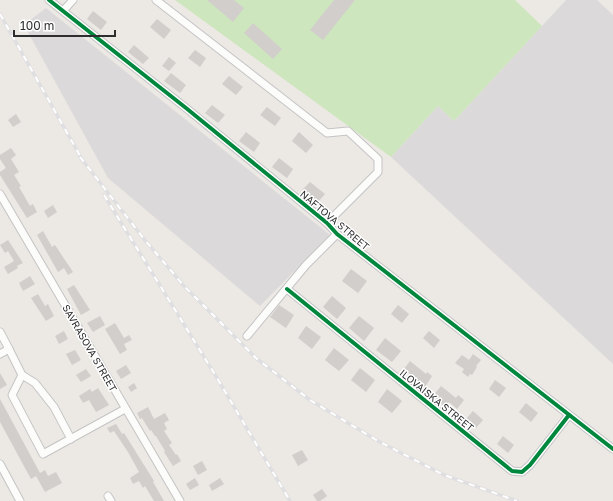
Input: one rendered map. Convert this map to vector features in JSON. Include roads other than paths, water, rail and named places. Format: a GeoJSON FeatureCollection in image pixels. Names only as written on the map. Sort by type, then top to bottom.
{"type":"FeatureCollection","features":[{"type":"Feature","properties":{"kind":"street","name":"NAFTOVA STREET"},"geometry":{"type":"LineString","coordinates":[[49,0],[186,108],[327,223],[337,234],[613,449]]}},
{"type":"Feature","properties":{"kind":"street"},"geometry":{"type":"LineString","coordinates":[[63,11],[74,0]]}},
{"type":"Feature","properties":{"kind":"street","name":"NAFTOVA STREET"},"geometry":{"type":"LineString","coordinates":[[156,0],[327,133],[348,131],[378,159],[378,172],[327,223]]}},
{"type":"Feature","properties":{"kind":"street","name":"SAVRASOVA STREET"},"geometry":{"type":"LineString","coordinates":[[0,194],[180,501]]}},
{"type":"Feature","properties":{"kind":"street"},"geometry":{"type":"LineString","coordinates":[[247,336],[306,265],[337,234]]}},
{"type":"Feature","properties":{"kind":"street","name":"ILOVAISKA STREET"},"geometry":{"type":"LineString","coordinates":[[287,289],[512,471],[522,472],[530,465],[569,415]]}},
{"type":"Feature","properties":{"kind":"street"},"geometry":{"type":"LineString","coordinates":[[0,332],[22,375],[35,383],[54,407],[71,439]]}},
{"type":"Feature","properties":{"kind":"street"},"geometry":{"type":"LineString","coordinates":[[0,354],[9,349]]}},
{"type":"Feature","properties":{"kind":"street"},"geometry":{"type":"LineString","coordinates":[[22,375],[12,395],[43,454],[125,409]]}},
{"type":"Feature","properties":{"kind":"street"},"geometry":{"type":"LineString","coordinates":[[0,464],[20,501]]}},
{"type":"Feature","properties":{"kind":"railway"},"geometry":{"type":"LineString","coordinates":[[0,14],[83,161]]}},
{"type":"Feature","properties":{"kind":"railway"},"geometry":{"type":"LineString","coordinates":[[80,157],[144,239],[184,286],[256,358],[310,400],[378,441],[444,475],[517,501]]}},
{"type":"Feature","properties":{"kind":"railway"},"geometry":{"type":"LineString","coordinates":[[104,195],[214,373],[290,501]]}}]}
